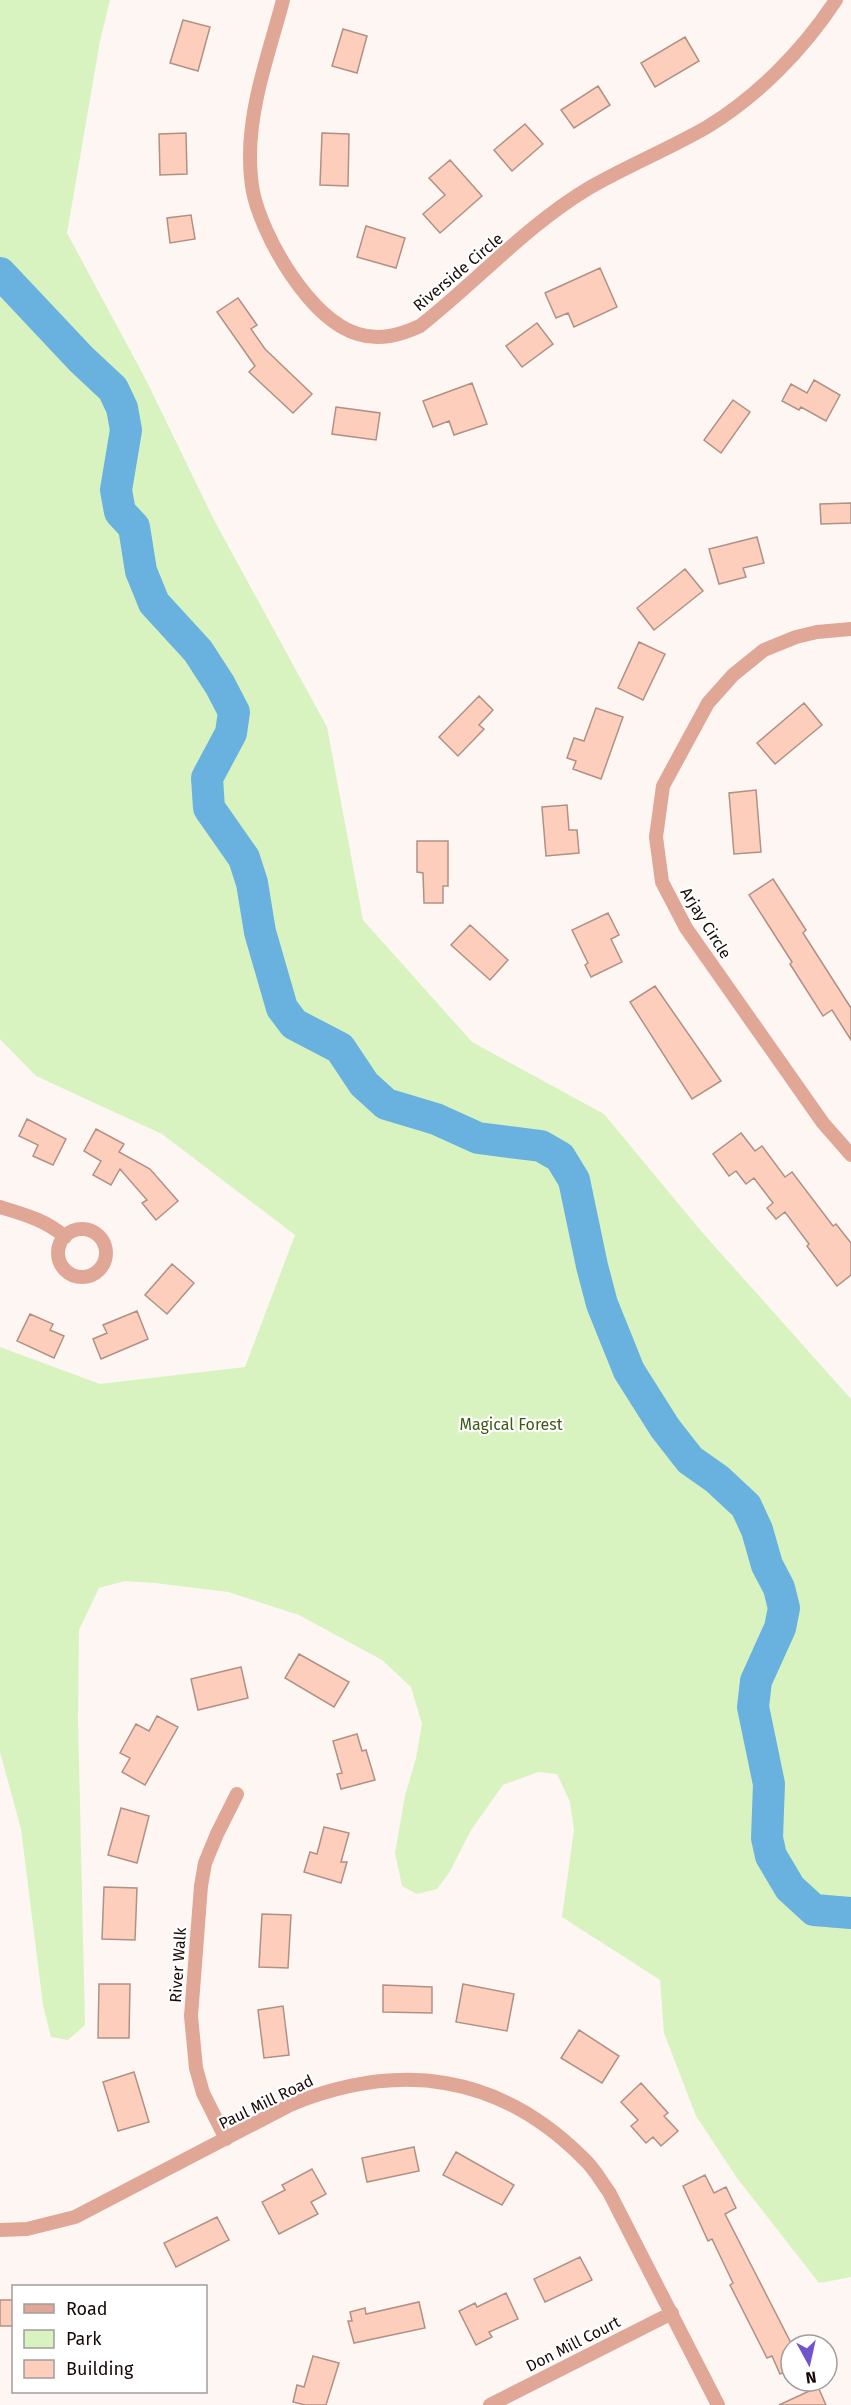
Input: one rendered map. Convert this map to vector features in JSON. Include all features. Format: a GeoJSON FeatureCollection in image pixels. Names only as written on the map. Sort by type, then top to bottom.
{"type":"FeatureCollection","features":[{"type":"Feature","properties":{"kind":"street","name":"Riverside Circle"},"geometry":{"type":"LineString","coordinates":[[283,0],[253,123],[250,156],[253,191],[262,221],[276,250],[299,285],[322,311],[340,326],[358,334],[380,338],[401,335],[420,326],[546,218],[589,188],[708,126],[752,95],[820,24],[836,0]]}},
{"type":"Feature","properties":{"kind":"street","name":"Arjay Circle"},"geometry":{"type":"LineString","coordinates":[[851,629],[817,632],[796,637],[764,650],[733,675],[708,703],[663,786],[656,837],[662,882],[686,928],[823,1123],[851,1155]]}},
{"type":"Feature","properties":{"kind":"street"},"geometry":{"type":"LineString","coordinates":[[0,1207],[38,1219],[55,1228],[64,1237]]}},
{"type":"Feature","properties":{"kind":"street","name":"River Walk"},"geometry":{"type":"LineString","coordinates":[[226,2139],[203,2093],[196,2068],[191,2016],[198,1906],[203,1875],[217,1834],[237,1794]]}},
{"type":"Feature","properties":{"kind":"street","name":"Paul Mill Road"},"geometry":{"type":"LineString","coordinates":[[0,2230],[27,2229],[75,2217],[290,2105],[317,2094],[384,2079],[422,2079],[465,2086],[499,2099],[531,2116],[561,2137],[586,2161],[609,2192],[718,2405]]}},
{"type":"Feature","properties":{"kind":"street","name":"Don Mill Court"},"geometry":{"type":"LineString","coordinates":[[490,2405],[672,2313]]}},
{"type":"Feature","properties":{"kind":"green space","name":"Magical Forest"},"geometry":{"type":"Polygon","coordinates":[[[0,0],[110,0],[100,41],[67,233],[146,380],[214,520],[327,727],[363,920],[472,1042],[604,1114],[701,1231],[851,1399],[851,2277],[819,2283],[737,2178],[696,2116],[664,2033],[660,1980],[562,1917],[574,1830],[570,1802],[557,1774],[538,1772],[503,1785],[471,1830],[449,1873],[437,1889],[417,1894],[402,1886],[395,1853],[405,1796],[416,1758],[422,1724],[411,1687],[382,1660],[299,1615],[228,1592],[125,1581],[99,1588],[79,1630],[78,1720],[85,2025],[68,2040],[51,2037],[43,2005],[21,1829],[0,1752],[0,1347],[100,1384],[245,1367],[295,1235],[162,1134],[36,1076],[0,1039],[0,0]]]}},
{"type":"Feature","properties":{"kind":"building"},"geometry":{"type":"Polygon","coordinates":[[[183,20],[210,27],[198,71],[170,63],[183,20]]]}},
{"type":"Feature","properties":{"kind":"building"},"geometry":{"type":"Polygon","coordinates":[[[343,29],[367,36],[357,73],[332,66],[343,29]]]}},
{"type":"Feature","properties":{"kind":"building"},"geometry":{"type":"Polygon","coordinates":[[[685,37],[699,61],[655,87],[641,63],[685,37]]]}},
{"type":"Feature","properties":{"kind":"building"},"geometry":{"type":"Polygon","coordinates":[[[598,86],[610,105],[574,128],[561,110],[598,86]]]}},
{"type":"Feature","properties":{"kind":"building"},"geometry":{"type":"Polygon","coordinates":[[[525,124],[543,144],[512,171],[494,150],[525,124]]]}},
{"type":"Feature","properties":{"kind":"building"},"geometry":{"type":"Polygon","coordinates":[[[186,133],[187,174],[160,175],[159,134],[186,133]]]}},
{"type":"Feature","properties":{"kind":"building"},"geometry":{"type":"Polygon","coordinates":[[[322,133],[349,134],[348,186],[320,185],[322,133]]]}},
{"type":"Feature","properties":{"kind":"building"},"geometry":{"type":"Polygon","coordinates":[[[450,160],[482,196],[440,233],[423,214],[445,195],[429,178],[450,160]]]}},
{"type":"Feature","properties":{"kind":"building"},"geometry":{"type":"Polygon","coordinates":[[[191,215],[195,239],[170,243],[167,218],[191,215]]]}},
{"type":"Feature","properties":{"kind":"building"},"geometry":{"type":"Polygon","coordinates":[[[366,226],[405,238],[396,268],[357,257],[366,226]]]}},
{"type":"Feature","properties":{"kind":"building"},"geometry":{"type":"Polygon","coordinates":[[[600,268],[617,307],[574,327],[568,313],[556,318],[545,293],[600,268]]]}},
{"type":"Feature","properties":{"kind":"building"},"geometry":{"type":"Polygon","coordinates":[[[238,298],[257,325],[251,329],[265,349],[312,394],[293,413],[249,372],[255,366],[217,312],[238,298]]]}},
{"type":"Feature","properties":{"kind":"building"},"geometry":{"type":"Polygon","coordinates":[[[537,323],[553,344],[522,367],[506,346],[537,323]]]}},
{"type":"Feature","properties":{"kind":"building"},"geometry":{"type":"Polygon","coordinates":[[[814,380],[840,395],[826,421],[801,407],[799,410],[782,401],[791,384],[807,393],[814,380]]]}},
{"type":"Feature","properties":{"kind":"building"},"geometry":{"type":"Polygon","coordinates":[[[472,383],[487,424],[454,435],[449,421],[433,427],[423,401],[472,383]]]}},
{"type":"Feature","properties":{"kind":"building"},"geometry":{"type":"Polygon","coordinates":[[[733,400],[750,412],[721,453],[704,440],[733,400]]]}},
{"type":"Feature","properties":{"kind":"building"},"geometry":{"type":"Polygon","coordinates":[[[336,407],[380,413],[376,440],[332,434],[336,407]]]}},
{"type":"Feature","properties":{"kind":"building"},"geometry":{"type":"Polygon","coordinates":[[[851,503],[851,523],[821,524],[820,504],[851,503]]]}},
{"type":"Feature","properties":{"kind":"building"},"geometry":{"type":"Polygon","coordinates":[[[757,537],[764,563],[743,568],[746,577],[719,584],[709,549],[757,537]]]}},
{"type":"Feature","properties":{"kind":"building"},"geometry":{"type":"Polygon","coordinates":[[[685,569],[703,591],[654,630],[637,608],[685,569]]]}},
{"type":"Feature","properties":{"kind":"building"},"geometry":{"type":"Polygon","coordinates":[[[639,642],[665,654],[643,700],[618,688],[639,642]]]}},
{"type":"Feature","properties":{"kind":"building"},"geometry":{"type":"Polygon","coordinates":[[[479,696],[493,710],[479,725],[484,729],[458,756],[439,737],[479,696]]]}},
{"type":"Feature","properties":{"kind":"building"},"geometry":{"type":"Polygon","coordinates":[[[804,703],[822,725],[775,764],[757,743],[804,703]]]}},
{"type":"Feature","properties":{"kind":"building"},"geometry":{"type":"Polygon","coordinates":[[[596,708],[623,717],[601,779],[573,769],[576,761],[567,758],[574,738],[584,741],[596,708]]]}},
{"type":"Feature","properties":{"kind":"building"},"geometry":{"type":"Polygon","coordinates":[[[756,790],[761,852],[734,854],[729,793],[756,790]]]}},
{"type":"Feature","properties":{"kind":"building"},"geometry":{"type":"Polygon","coordinates":[[[567,805],[569,830],[577,830],[579,853],[546,856],[542,807],[567,805]]]}},
{"type":"Feature","properties":{"kind":"building"},"geometry":{"type":"Polygon","coordinates":[[[417,841],[448,841],[448,886],[443,886],[443,903],[424,903],[423,873],[417,872],[417,841]]]}},
{"type":"Feature","properties":{"kind":"building"},"geometry":{"type":"Polygon","coordinates":[[[773,879],[806,930],[803,933],[851,1008],[851,1040],[832,1010],[823,1016],[749,895],[773,879]]]}},
{"type":"Feature","properties":{"kind":"building"},"geometry":{"type":"Polygon","coordinates":[[[608,913],[619,935],[611,939],[622,962],[591,977],[585,965],[588,963],[572,930],[608,913]]]}},
{"type":"Feature","properties":{"kind":"building"},"geometry":{"type":"Polygon","coordinates":[[[470,925],[508,960],[490,980],[451,945],[470,925]]]}},
{"type":"Feature","properties":{"kind":"building"},"geometry":{"type":"Polygon","coordinates":[[[655,986],[721,1081],[692,1099],[630,1002],[655,986]]]}},
{"type":"Feature","properties":{"kind":"building"},"geometry":{"type":"Polygon","coordinates":[[[27,1119],[66,1139],[53,1165],[33,1156],[38,1145],[19,1136],[27,1119]]]}},
{"type":"Feature","properties":{"kind":"building"},"geometry":{"type":"Polygon","coordinates":[[[96,1129],[124,1144],[119,1152],[150,1169],[178,1201],[156,1220],[142,1203],[147,1200],[120,1169],[111,1185],[93,1175],[101,1161],[84,1151],[96,1129]]]}},
{"type":"Feature","properties":{"kind":"building"},"geometry":{"type":"Polygon","coordinates":[[[741,1133],[755,1151],[762,1146],[785,1177],[792,1172],[833,1226],[836,1224],[851,1243],[851,1275],[837,1286],[785,1212],[776,1219],[767,1208],[773,1203],[754,1178],[746,1184],[736,1171],[729,1176],[713,1154],[741,1133]]]}},
{"type":"Feature","properties":{"kind":"building"},"geometry":{"type":"Polygon","coordinates":[[[172,1264],[194,1283],[167,1314],[145,1295],[172,1264]]]}},
{"type":"Feature","properties":{"kind":"building"},"geometry":{"type":"Polygon","coordinates":[[[137,1311],[148,1339],[101,1359],[93,1339],[107,1333],[103,1325],[137,1311]]]}},
{"type":"Feature","properties":{"kind":"building"},"geometry":{"type":"Polygon","coordinates":[[[30,1314],[53,1324],[50,1330],[64,1336],[54,1358],[17,1341],[30,1314]]]}},
{"type":"Feature","properties":{"kind":"building"},"geometry":{"type":"Polygon","coordinates":[[[299,1654],[349,1682],[334,1707],[285,1678],[299,1654]]]}},
{"type":"Feature","properties":{"kind":"building"},"geometry":{"type":"Polygon","coordinates":[[[241,1667],[248,1698],[198,1710],[191,1679],[241,1667]]]}},
{"type":"Feature","properties":{"kind":"building"},"geometry":{"type":"Polygon","coordinates":[[[157,1716],[178,1727],[145,1785],[122,1772],[130,1758],[120,1753],[136,1724],[149,1731],[157,1716]]]}},
{"type":"Feature","properties":{"kind":"building"},"geometry":{"type":"Polygon","coordinates":[[[357,1734],[362,1751],[366,1750],[375,1780],[341,1789],[337,1774],[342,1773],[333,1741],[357,1734]]]}},
{"type":"Feature","properties":{"kind":"building"},"geometry":{"type":"Polygon","coordinates":[[[121,1808],[149,1816],[137,1863],[108,1855],[121,1808]]]}},
{"type":"Feature","properties":{"kind":"building"},"geometry":{"type":"Polygon","coordinates":[[[324,1827],[349,1833],[341,1862],[347,1862],[341,1883],[304,1872],[310,1852],[317,1854],[324,1827]]]}},
{"type":"Feature","properties":{"kind":"building"},"geometry":{"type":"Polygon","coordinates":[[[104,1887],[137,1888],[135,1940],[102,1939],[104,1887]]]}},
{"type":"Feature","properties":{"kind":"building"},"geometry":{"type":"Polygon","coordinates":[[[262,1914],[291,1915],[288,1968],[259,1967],[262,1914]]]}},
{"type":"Feature","properties":{"kind":"building"},"geometry":{"type":"Polygon","coordinates":[[[99,1984],[130,1984],[129,2038],[98,2038],[99,1984]]]}},
{"type":"Feature","properties":{"kind":"building"},"geometry":{"type":"Polygon","coordinates":[[[463,1984],[514,1994],[507,2031],[456,2022],[463,1984]]]}},
{"type":"Feature","properties":{"kind":"building"},"geometry":{"type":"Polygon","coordinates":[[[383,1985],[432,1987],[432,2013],[383,2012],[383,1985]]]}},
{"type":"Feature","properties":{"kind":"building"},"geometry":{"type":"Polygon","coordinates":[[[283,2006],[289,2055],[264,2058],[258,2010],[283,2006]]]}},
{"type":"Feature","properties":{"kind":"building"},"geometry":{"type":"Polygon","coordinates":[[[579,2030],[619,2056],[602,2083],[561,2058],[579,2030]]]}},
{"type":"Feature","properties":{"kind":"building"},"geometry":{"type":"Polygon","coordinates":[[[134,2072],[149,2122],[118,2131],[103,2082],[134,2072]]]}},
{"type":"Feature","properties":{"kind":"building"},"geometry":{"type":"Polygon","coordinates":[[[641,2083],[668,2113],[664,2116],[678,2131],[661,2146],[653,2137],[646,2143],[631,2126],[638,2120],[621,2102],[641,2083]]]}},
{"type":"Feature","properties":{"kind":"building"},"geometry":{"type":"Polygon","coordinates":[[[414,2147],[419,2171],[367,2182],[362,2158],[414,2147]]]}},
{"type":"Feature","properties":{"kind":"building"},"geometry":{"type":"Polygon","coordinates":[[[456,2152],[514,2185],[502,2205],[443,2175],[456,2152]]]}},
{"type":"Feature","properties":{"kind":"building"},"geometry":{"type":"Polygon","coordinates":[[[312,2169],[326,2194],[311,2202],[318,2214],[279,2234],[262,2202],[285,2190],[282,2185],[312,2169]]]}},
{"type":"Feature","properties":{"kind":"building"},"geometry":{"type":"Polygon","coordinates":[[[705,2175],[714,2193],[726,2187],[736,2208],[725,2214],[786,2333],[779,2333],[779,2372],[772,2356],[767,2358],[730,2285],[733,2283],[712,2239],[708,2241],[683,2186],[705,2175]]]}},
{"type":"Feature","properties":{"kind":"building"},"geometry":{"type":"Polygon","coordinates":[[[217,2217],[229,2240],[176,2267],[164,2243],[217,2217]]]}},
{"type":"Feature","properties":{"kind":"building"},"geometry":{"type":"Polygon","coordinates":[[[580,2257],[592,2280],[545,2302],[534,2279],[580,2257]]]}},
{"type":"Feature","properties":{"kind":"building"},"geometry":{"type":"Polygon","coordinates":[[[506,2293],[518,2319],[489,2332],[492,2337],[476,2345],[459,2311],[475,2303],[477,2307],[506,2293]]]}},
{"type":"Feature","properties":{"kind":"building"},"geometry":{"type":"Polygon","coordinates":[[[0,2300],[12,2300],[12,2326],[0,2326],[0,2300]]]}},
{"type":"Feature","properties":{"kind":"building"},"geometry":{"type":"Polygon","coordinates":[[[419,2302],[425,2328],[354,2343],[348,2321],[352,2321],[350,2312],[365,2308],[366,2314],[419,2302]]]}},
{"type":"Feature","properties":{"kind":"building"},"geometry":{"type":"Polygon","coordinates":[[[313,2356],[339,2363],[326,2405],[305,2405],[293,2402],[297,2385],[304,2387],[313,2356]]]}},
{"type":"Feature","properties":{"kind":"building"},"geometry":{"type":"Polygon","coordinates":[[[805,2393],[821,2393],[826,2405],[779,2405],[805,2393]]]}},
{"type":"Feature","properties":{"kind":"waterway"},"geometry":{"type":"LineString","coordinates":[[0,273],[81,359],[113,389],[122,408],[126,430],[116,490],[120,512],[134,527],[141,571],[154,603],[198,651],[234,712],[231,733],[207,778],[209,808],[244,858],[252,883],[260,932],[282,1008],[294,1024],[340,1048],[364,1084],[386,1104],[436,1119],[478,1138],[541,1146],[560,1157],[574,1180],[602,1304],[629,1371],[665,1428],[690,1460],[717,1479],[746,1506],[757,1530],[767,1565],[779,1588],[784,1608],[780,1628],[756,1681],[753,1707],[769,1784],[767,1838],[771,1856],[790,1888],[814,1910],[851,1913]]}}]}
